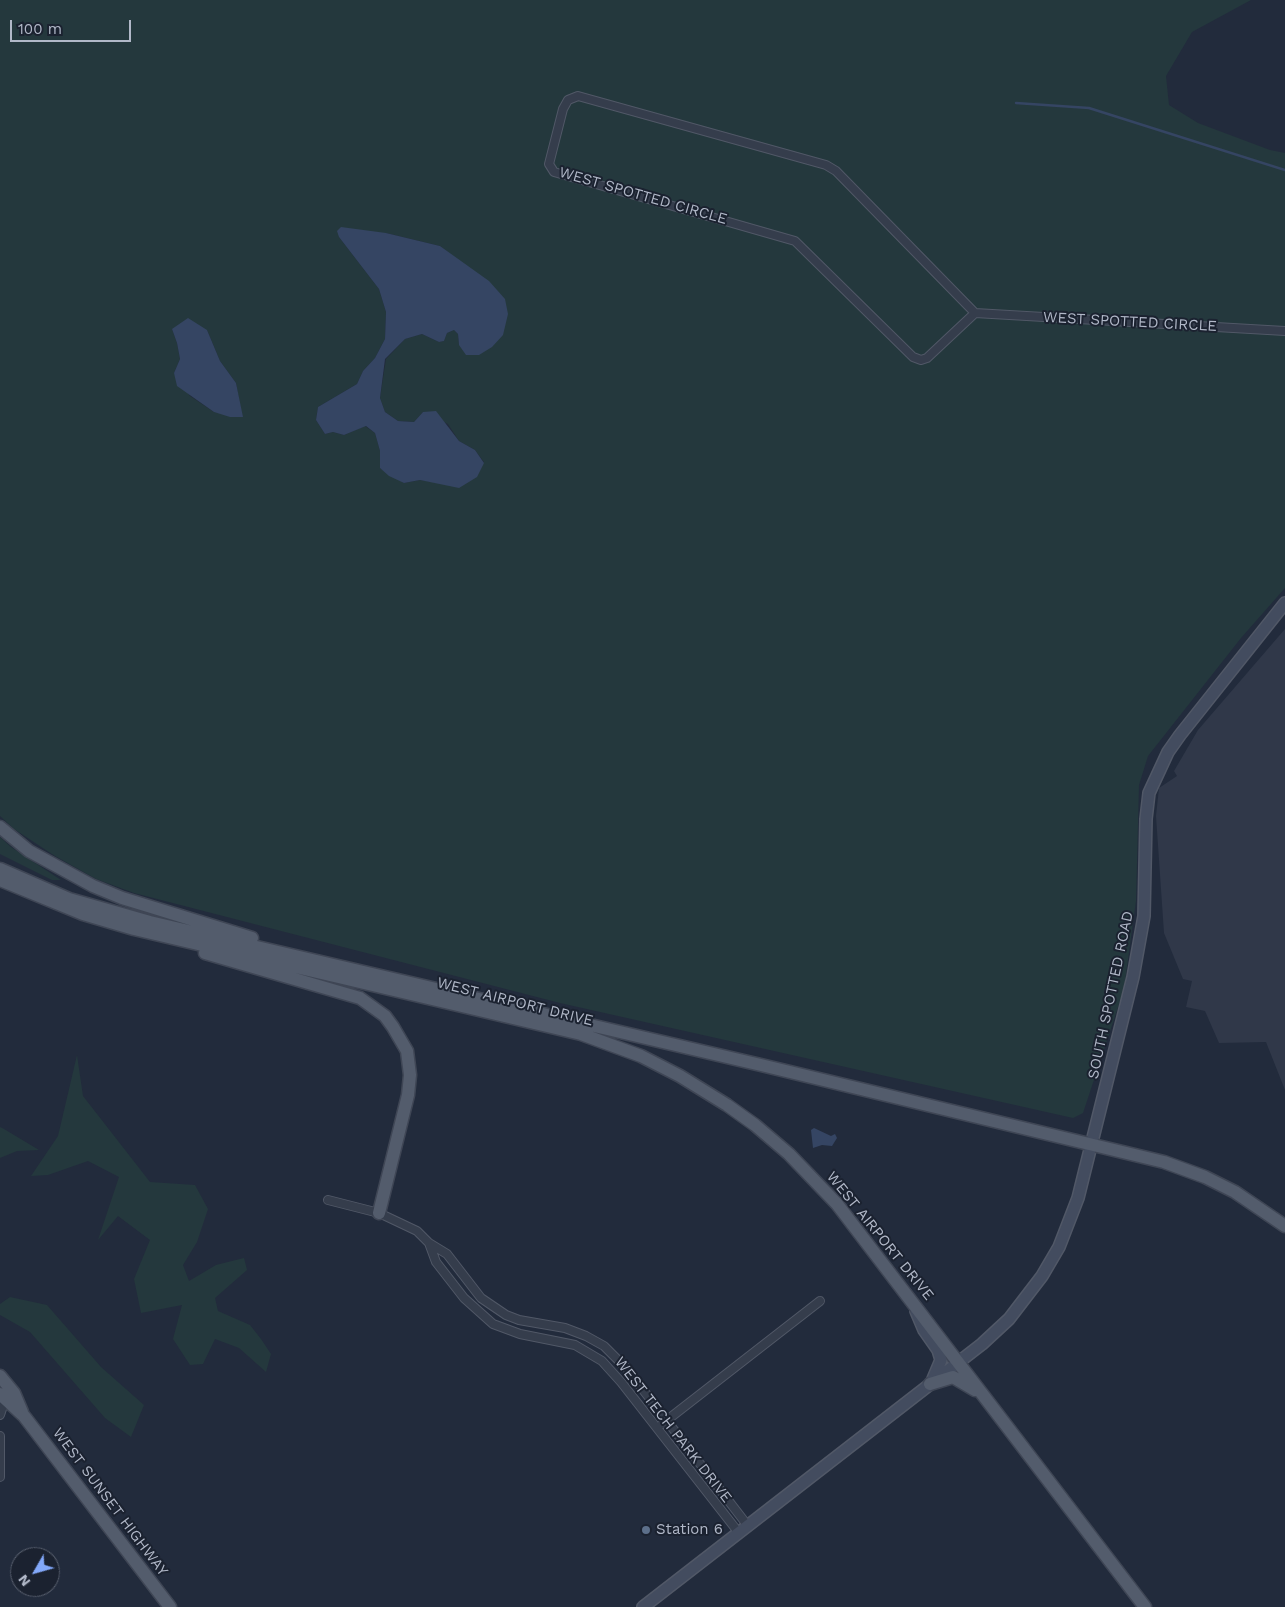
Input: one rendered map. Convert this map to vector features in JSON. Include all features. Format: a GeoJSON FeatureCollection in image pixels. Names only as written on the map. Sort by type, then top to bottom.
{"type":"FeatureCollection","features":[{"type":"Feature","properties":{"kind":"main road","name":"SOUTH SPOTTED ROAD"},"geometry":{"type":"LineString","coordinates":[[643,1607],[998,1330],[1042,1276],[1070,1222],[1092,1146],[1141,941],[1145,908],[1146,819],[1149,793],[1168,752],[1180,735],[1285,603]]}},
{"type":"Feature","properties":{"kind":"main road"},"geometry":{"type":"LineString","coordinates":[[0,827],[29,851],[93,886],[122,898],[325,963]]}},
{"type":"Feature","properties":{"kind":"main road","name":"WEST AIRPORT DRIVE"},"geometry":{"type":"LineString","coordinates":[[0,869],[56,894],[100,909],[771,1067],[1164,1162],[1205,1177],[1255,1203],[1285,1226]]}},
{"type":"Feature","properties":{"kind":"main road","name":"WEST AIRPORT DRIVE"},"geometry":{"type":"LineString","coordinates":[[0,880],[48,902],[83,914],[158,934],[553,1026],[641,1056],[680,1076],[727,1105],[756,1125],[789,1154],[837,1204],[1145,1607]]}},
{"type":"Feature","properties":{"kind":"main road"},"geometry":{"type":"LineString","coordinates":[[0,888],[49,907],[83,914]]}},
{"type":"Feature","properties":{"kind":"main road"},"geometry":{"type":"LineString","coordinates":[[158,934],[213,956],[360,998],[385,1016],[406,1051],[410,1075],[408,1095],[379,1213]]}},
{"type":"Feature","properties":{"kind":"main road"},"geometry":{"type":"LineString","coordinates":[[912,1301],[924,1330],[938,1350],[941,1360],[939,1370],[930,1384]]}},
{"type":"Feature","properties":{"kind":"main road","name":"WEST SUNSET HIGHWAY"},"geometry":{"type":"LineString","coordinates":[[0,1376],[6,1396],[24,1416],[170,1607]]}},
{"type":"Feature","properties":{"kind":"main road"},"geometry":{"type":"LineString","coordinates":[[930,1384],[943,1379],[956,1378],[985,1398]]}},
{"type":"Feature","properties":{"kind":"street","name":"WEST SPOTTED CIRCLE"},"geometry":{"type":"LineString","coordinates":[[975,313],[927,358],[921,360],[913,357],[795,241],[554,172],[549,164],[568,100],[578,96],[826,165],[836,171],[975,313],[1285,332]]}},
{"type":"Feature","properties":{"kind":"street","name":"WEST TECH PARK DRIVE"},"geometry":{"type":"LineString","coordinates":[[328,1200],[379,1213],[407,1224],[428,1243],[447,1254],[477,1294],[496,1310],[519,1320],[565,1328],[594,1340],[616,1356],[666,1421],[744,1529]]}},
{"type":"Feature","properties":{"kind":"street","name":"WEST TECH PARK DRIVE"},"geometry":{"type":"LineString","coordinates":[[428,1243],[436,1262],[464,1298],[489,1320],[506,1330],[565,1342],[587,1351],[610,1368],[657,1428],[744,1529]]}},
{"type":"Feature","properties":{"kind":"street"},"geometry":{"type":"LineString","coordinates":[[657,1428],[820,1301]]}},
{"type":"Feature","properties":{"kind":"street"},"geometry":{"type":"LineString","coordinates":[[489,1320],[496,1310]]}},
{"type":"Feature","properties":{"kind":"street"},"geometry":{"type":"LineString","coordinates":[[587,1351],[594,1340]]}},
{"type":"Feature","properties":{"kind":"street"},"geometry":{"type":"LineString","coordinates":[[0,1415],[6,1396]]}},
{"type":"Feature","properties":{"kind":"street"},"geometry":{"type":"LineString","coordinates":[[0,1436],[0,1477]]}},
{"type":"Feature","properties":{"kind":"shaded area"},"geometry":{"type":"Polygon","coordinates":[[[1285,629],[1285,1090],[1266,1042],[1219,1043],[1205,1011],[1186,1007],[1192,981],[1183,979],[1164,933],[1156,816],[1159,788],[1177,776],[1174,771],[1198,730],[1285,629]]]}},
{"type":"Feature","properties":{"kind":"green space"},"geometry":{"type":"Polygon","coordinates":[[[0,0],[1251,0],[1192,32],[1166,76],[1169,105],[1198,123],[1270,150],[1285,153],[1285,588],[1241,638],[1148,756],[1139,785],[1136,901],[1124,989],[1083,1113],[1073,1118],[560,1003],[134,893],[96,879],[55,856],[14,829],[0,816],[0,0]],[[386,233],[339,237],[379,289],[386,312],[385,339],[375,358],[363,371],[357,384],[318,407],[316,420],[325,434],[333,432],[344,435],[365,426],[375,433],[380,451],[380,468],[404,483],[420,480],[439,483],[476,477],[484,462],[475,450],[459,441],[448,424],[423,412],[414,422],[398,421],[385,412],[380,398],[386,359],[405,339],[422,334],[439,342],[444,341],[447,333],[454,330],[458,334],[459,345],[463,264],[440,246],[386,233]],[[172,329],[180,359],[174,373],[190,396],[214,412],[242,416],[236,383],[220,361],[207,330],[172,329]]]}},
{"type":"Feature","properties":{"kind":"green space"},"geometry":{"type":"Polygon","coordinates":[[[0,837],[11,847],[61,880],[52,880],[0,854],[0,837]]]}},
{"type":"Feature","properties":{"kind":"green space"},"geometry":{"type":"Polygon","coordinates":[[[77,1055],[83,1096],[150,1182],[195,1185],[208,1209],[197,1242],[183,1265],[189,1281],[216,1265],[244,1258],[247,1270],[215,1298],[218,1311],[250,1325],[261,1339],[271,1354],[266,1372],[239,1348],[215,1339],[203,1364],[190,1365],[173,1339],[182,1305],[141,1313],[134,1279],[150,1240],[118,1216],[98,1240],[119,1177],[88,1161],[48,1175],[31,1176],[58,1136],[77,1055]]]}},
{"type":"Feature","properties":{"kind":"green space"},"geometry":{"type":"Polygon","coordinates":[[[0,1127],[39,1150],[17,1151],[0,1158],[0,1127]]]}},
{"type":"Feature","properties":{"kind":"green space"},"geometry":{"type":"Polygon","coordinates":[[[10,1297],[47,1305],[101,1367],[144,1405],[131,1437],[105,1418],[30,1332],[0,1315],[0,1304],[10,1297]]]}},
{"type":"Feature","properties":{"kind":"water"},"geometry":{"type":"Polygon","coordinates":[[[341,227],[386,233],[440,246],[489,281],[505,299],[508,314],[503,335],[492,347],[479,355],[466,355],[459,345],[458,334],[454,330],[447,333],[444,341],[439,342],[422,334],[405,339],[385,359],[380,398],[385,412],[398,421],[414,422],[423,412],[436,411],[459,441],[475,450],[484,463],[477,477],[459,488],[420,480],[404,483],[389,476],[380,468],[380,451],[375,433],[366,426],[344,435],[333,432],[325,434],[316,420],[318,407],[357,384],[363,371],[375,358],[385,339],[386,312],[379,289],[339,237],[337,231],[341,227]]]}},
{"type":"Feature","properties":{"kind":"water"},"geometry":{"type":"Polygon","coordinates":[[[188,318],[207,330],[220,361],[236,383],[243,417],[230,417],[214,412],[177,386],[174,373],[180,359],[172,329],[188,318]]]}},
{"type":"Feature","properties":{"kind":"water"},"geometry":{"type":"Polygon","coordinates":[[[814,1128],[831,1136],[835,1134],[837,1138],[832,1146],[822,1145],[813,1148],[811,1130],[814,1128]]]}},
{"type":"Feature","properties":{"kind":"waterway"},"geometry":{"type":"LineString","coordinates":[[1016,103],[1089,108],[1285,170]]}},
{"type":"Feature","properties":{"kind":"place","name":"Station 6"},"geometry":{"type":"Point","coordinates":[646,1530]}}]}
